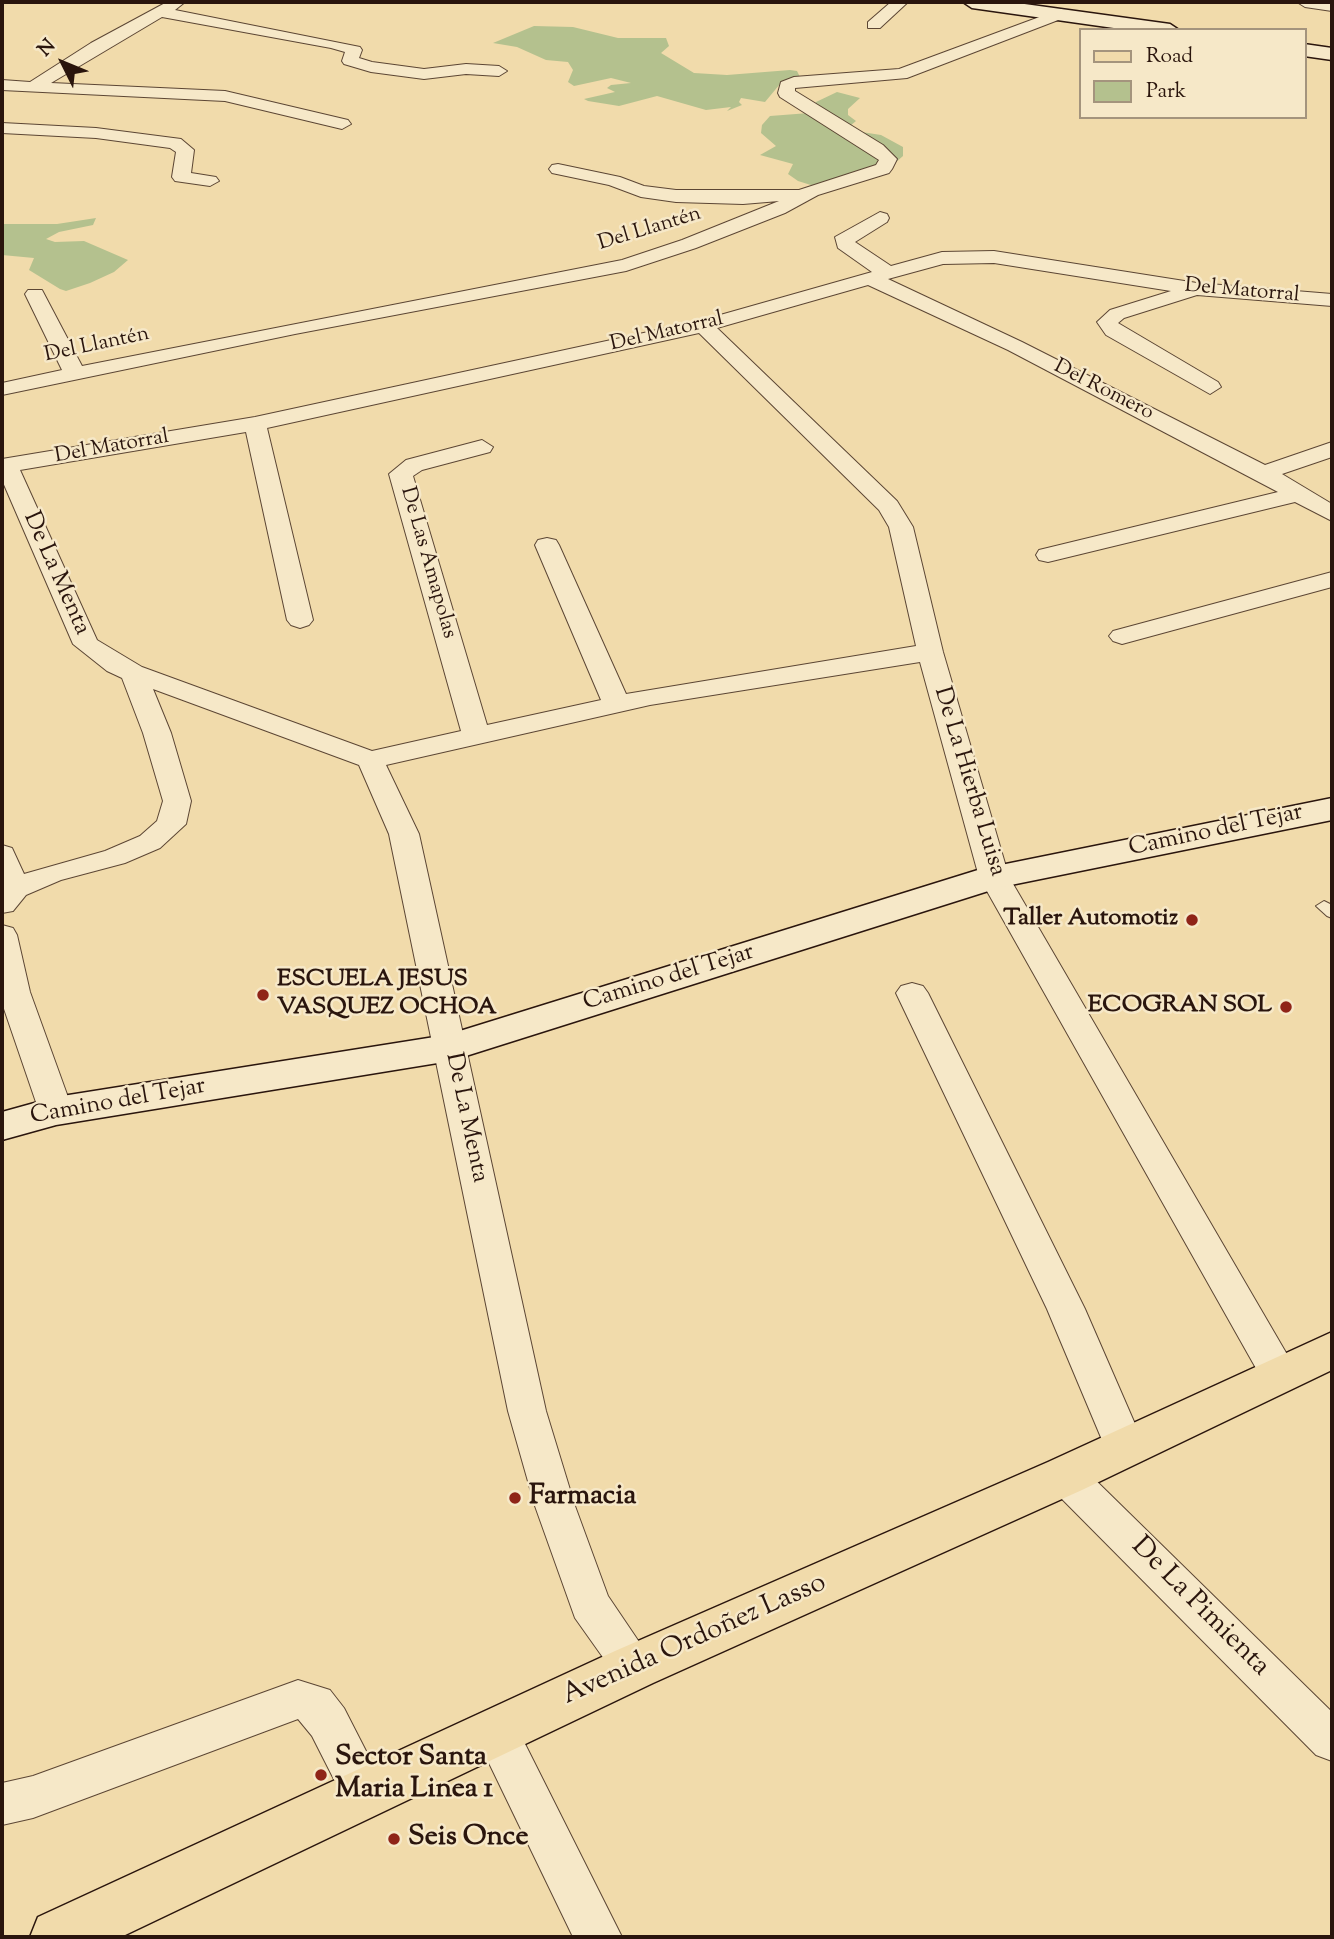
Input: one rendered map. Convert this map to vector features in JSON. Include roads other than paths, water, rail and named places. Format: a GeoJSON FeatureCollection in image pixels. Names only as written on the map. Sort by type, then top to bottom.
{"type":"FeatureCollection","features":[{"type":"Feature","properties":{"kind":"main road","name":"Avenida Ordoñez Lasso"},"geometry":{"type":"LineString","coordinates":[[59,1937],[634,1667],[1065,1476],[1332,1350]]}},
{"type":"Feature","properties":{"kind":"street"},"geometry":{"type":"LineString","coordinates":[[33,88],[97,46],[178,2]]}},
{"type":"Feature","properties":{"kind":"street"},"geometry":{"type":"LineString","coordinates":[[874,25],[900,2]]}},
{"type":"Feature","properties":{"kind":"street"},"geometry":{"type":"LineString","coordinates":[[972,2],[1156,28]]}},
{"type":"Feature","properties":{"kind":"street"},"geometry":{"type":"LineString","coordinates":[[1305,2],[1332,6]]}},
{"type":"Feature","properties":{"kind":"street"},"geometry":{"type":"LineString","coordinates":[[161,12],[341,46],[354,50],[349,61],[371,67],[424,74],[466,69],[499,71]]}},
{"type":"Feature","properties":{"kind":"street","name":"Del Llantén"},"geometry":{"type":"LineString","coordinates":[[2,389],[626,265],[740,226],[806,194],[883,169],[888,159],[856,135],[786,93],[787,86],[794,82],[814,79],[901,74],[1061,14]]}},
{"type":"Feature","properties":{"kind":"street"},"geometry":{"type":"LineString","coordinates":[[1306,50],[1332,54]]}},
{"type":"Feature","properties":{"kind":"street"},"geometry":{"type":"LineString","coordinates":[[5,88],[225,96],[342,124]]}},
{"type":"Feature","properties":{"kind":"street"},"geometry":{"type":"LineString","coordinates":[[2,128],[96,133],[175,143],[185,150],[181,177],[210,181]]}},
{"type":"Feature","properties":{"kind":"street"},"geometry":{"type":"LineString","coordinates":[[558,169],[614,181],[642,191],[676,196],[743,198],[806,194]]}},
{"type":"Feature","properties":{"kind":"street","name":"Del Romero"},"geometry":{"type":"LineString","coordinates":[[880,218],[845,237],[845,244],[878,276],[1264,473],[1332,514]]}},
{"type":"Feature","properties":{"kind":"street","name":"Del Matorral"},"geometry":{"type":"LineString","coordinates":[[4,466],[255,424],[703,326],[943,258],[975,256],[1197,289],[1332,300]]}},
{"type":"Feature","properties":{"kind":"street"},"geometry":{"type":"LineString","coordinates":[[1197,289],[1118,314],[1107,322],[1113,331],[1210,387]]}},
{"type":"Feature","properties":{"kind":"street"},"geometry":{"type":"LineString","coordinates":[[35,294],[75,374]]}},
{"type":"Feature","properties":{"kind":"street","name":"De La Hierba Luisa"},"geometry":{"type":"LineString","coordinates":[[703,326],[889,506],[901,527],[930,652],[994,877],[1280,1375]]}},
{"type":"Feature","properties":{"kind":"street"},"geometry":{"type":"LineString","coordinates":[[1171,365],[1201,355]]}},
{"type":"Feature","properties":{"kind":"street"},"geometry":{"type":"LineString","coordinates":[[255,424],[300,620]]}},
{"type":"Feature","properties":{"kind":"street","name":"De Las Amapolas"},"geometry":{"type":"LineString","coordinates":[[476,736],[401,474],[414,465],[482,447]]}},
{"type":"Feature","properties":{"kind":"street"},"geometry":{"type":"LineString","coordinates":[[1264,473],[1332,449]]}},
{"type":"Feature","properties":{"kind":"street","name":"De La Menta"},"geometry":{"type":"LineString","coordinates":[[4,466],[86,644],[116,665],[133,673],[370,760],[404,834],[527,1411],[555,1506],[590,1605],[634,1667]]}},
{"type":"Feature","properties":{"kind":"street"},"geometry":{"type":"LineString","coordinates":[[1048,555],[1298,494]]}},
{"type":"Feature","properties":{"kind":"street"},"geometry":{"type":"LineString","coordinates":[[547,545],[617,705]]}},
{"type":"Feature","properties":{"kind":"street"},"geometry":{"type":"LineString","coordinates":[[1122,636],[1332,579]]}},
{"type":"Feature","properties":{"kind":"street"},"geometry":{"type":"LineString","coordinates":[[370,760],[650,697],[930,652]]}},
{"type":"Feature","properties":{"kind":"street"},"geometry":{"type":"LineString","coordinates":[[2,853],[8,896],[50,874],[115,857],[150,842],[171,824],[177,801],[157,733],[133,673]]}},
{"type":"Feature","properties":{"kind":"street","name":"Camino del Tejar"},"geometry":{"type":"LineString","coordinates":[[2,1126],[56,1111],[450,1048],[994,877],[1332,809]]}},
{"type":"Feature","properties":{"kind":"street"},"geometry":{"type":"LineString","coordinates":[[2,935],[8,993],[56,1111]]}},
{"type":"Feature","properties":{"kind":"street"},"geometry":{"type":"LineString","coordinates":[[912,993],[1066,1309],[1125,1447]]}},
{"type":"Feature","properties":{"kind":"street","name":"De La Pimienta"},"geometry":{"type":"LineString","coordinates":[[1065,1476],[1332,1741]]}},
{"type":"Feature","properties":{"kind":"street"},"geometry":{"type":"LineString","coordinates":[[2,1804],[33,1797],[298,1699],[315,1704],[328,1722],[365,1794]]}},
{"type":"Feature","properties":{"kind":"street"},"geometry":{"type":"LineString","coordinates":[[496,1732],[598,1937]]}},
{"type":"Feature","properties":{"kind":"place","name":"Taller Automotiz"},"geometry":{"type":"Point","coordinates":[1192,920]}},
{"type":"Feature","properties":{"kind":"place","name":"ESCUELA JESUS VASQUEZ OCHOA"},"geometry":{"type":"Point","coordinates":[263,995]}},
{"type":"Feature","properties":{"kind":"place","name":"ECOGRAN SOL"},"geometry":{"type":"Point","coordinates":[1286,1007]}},
{"type":"Feature","properties":{"kind":"place","name":"Farmacia"},"geometry":{"type":"Point","coordinates":[515,1498]}},
{"type":"Feature","properties":{"kind":"place","name":"Sector Santa Maria Linea 1"},"geometry":{"type":"Point","coordinates":[321,1775]}},
{"type":"Feature","properties":{"kind":"place","name":"Seis Once"},"geometry":{"type":"Point","coordinates":[394,1839]}}]}
